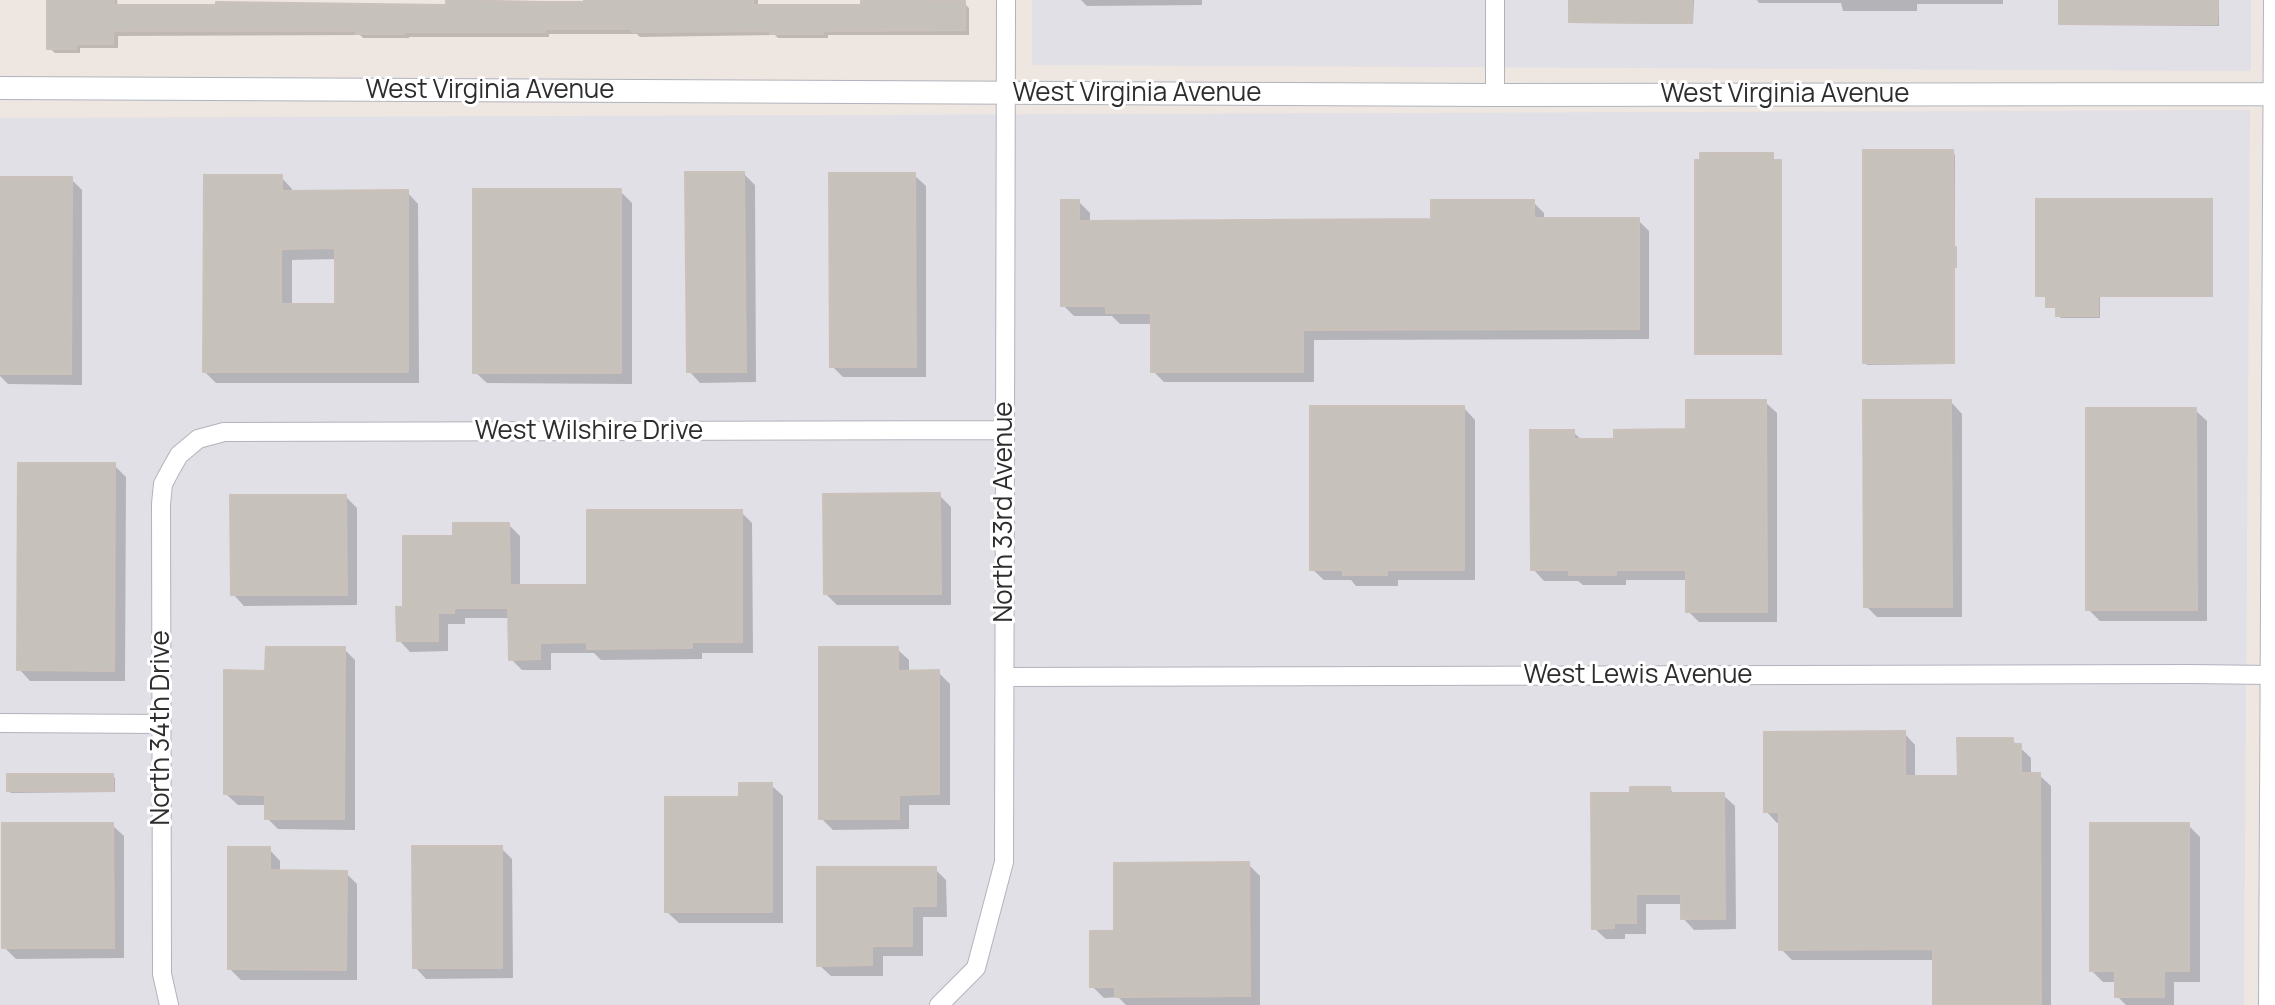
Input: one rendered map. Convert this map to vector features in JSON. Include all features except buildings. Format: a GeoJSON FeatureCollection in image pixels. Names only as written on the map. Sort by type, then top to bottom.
{"type":"FeatureCollection","features":[{"type":"Feature","properties":{"kind":"street","name":"North 33rd Avenue"},"geometry":{"type":"LineString","coordinates":[[939,1005],[976,968],[1004,862],[1006,0]]}},
{"type":"Feature","properties":{"kind":"street"},"geometry":{"type":"LineString","coordinates":[[1495,0],[1495,95]]}},
{"type":"Feature","properties":{"kind":"street"},"geometry":{"type":"LineString","coordinates":[[2270,1005],[2275,0]]}},
{"type":"Feature","properties":{"kind":"street","name":"West Virginia Avenue"},"geometry":{"type":"LineString","coordinates":[[0,88],[1495,95],[2275,94]]}},
{"type":"Feature","properties":{"kind":"street","name":"West Wilshire Drive"},"geometry":{"type":"LineString","coordinates":[[179,455],[198,439],[224,432],[1005,430]]}},
{"type":"Feature","properties":{"kind":"street","name":"North 34th Drive"},"geometry":{"type":"LineString","coordinates":[[169,1005],[162,974],[161,504],[163,484],[179,455]]}},
{"type":"Feature","properties":{"kind":"street","name":"West Lewis Avenue"},"geometry":{"type":"LineString","coordinates":[[1005,677],[2271,675]]}},
{"type":"Feature","properties":{"kind":"street"},"geometry":{"type":"LineString","coordinates":[[0,723],[162,724]]}},
{"type":"Feature","properties":{"kind":"shaded area"},"geometry":{"type":"Polygon","coordinates":[[[1032,0],[2251,0],[2251,71],[1032,65],[1032,0]]]}},
{"type":"Feature","properties":{"kind":"shaded area"},"geometry":{"type":"Polygon","coordinates":[[[2250,110],[2244,1005],[0,1005],[0,118],[2250,110]]]}}]}
